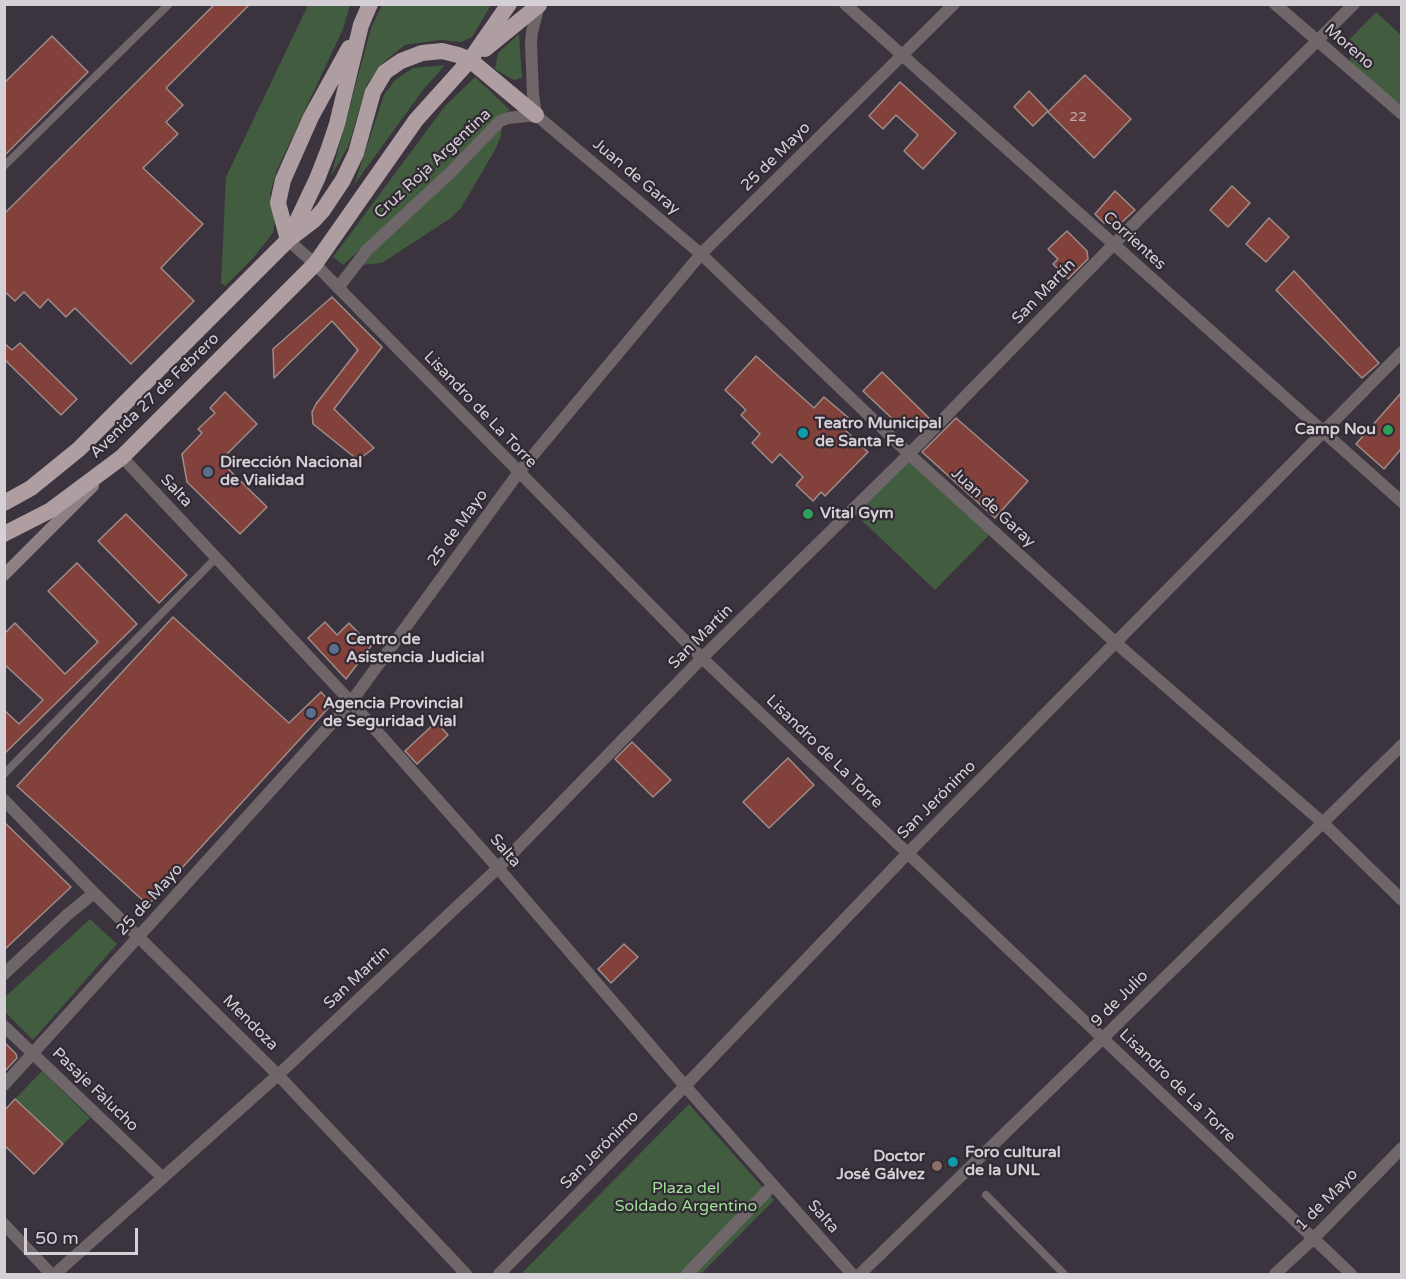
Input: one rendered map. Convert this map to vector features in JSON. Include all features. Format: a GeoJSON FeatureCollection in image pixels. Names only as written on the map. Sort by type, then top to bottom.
{"type":"FeatureCollection","features":[{"type":"Feature","properties":{"kind":"highway"},"geometry":{"type":"LineString","coordinates":[[288,240],[279,203],[282,180],[311,117],[370,4]]}},
{"type":"Feature","properties":{"kind":"highway"},"geometry":{"type":"LineString","coordinates":[[470,60],[509,4]]}},
{"type":"Feature","properties":{"kind":"highway"},"geometry":{"type":"LineString","coordinates":[[470,60],[540,5]]}},
{"type":"Feature","properties":{"kind":"highway"},"geometry":{"type":"LineString","coordinates":[[288,240],[328,151],[337,124],[361,25]]}},
{"type":"Feature","properties":{"kind":"highway"},"geometry":{"type":"LineString","coordinates":[[288,240],[313,221],[343,180],[356,153],[373,92],[385,72],[401,61],[431,51],[458,55],[470,60],[536,115]]}},
{"type":"Feature","properties":{"kind":"highway","name":"Avenida 27 de Febrero"},"geometry":{"type":"LineString","coordinates":[[4,534],[51,510],[122,457],[315,264],[416,120],[470,60]]}},
{"type":"Feature","properties":{"kind":"highway","name":"Avenida 27 de Febrero"},"geometry":{"type":"LineString","coordinates":[[4,503],[32,488],[85,443],[288,240]]}},
{"type":"Feature","properties":{"kind":"main road"},"geometry":{"type":"LineString","coordinates":[[361,25],[363,4]]}},
{"type":"Feature","properties":{"kind":"main road"},"geometry":{"type":"LineString","coordinates":[[4,574],[122,457]]}},
{"type":"Feature","properties":{"kind":"main road","name":"Avenida 27 de Febrero"},"geometry":{"type":"LineString","coordinates":[[4,496],[40,481]]}},
{"type":"Feature","properties":{"kind":"street","name":"Corrientes"},"geometry":{"type":"LineString","coordinates":[[844,4],[1401,502]]}},
{"type":"Feature","properties":{"kind":"street","name":"25 de Mayo"},"geometry":{"type":"LineString","coordinates":[[4,1085],[351,702],[519,472],[701,254],[954,4]]}},
{"type":"Feature","properties":{"kind":"street","name":"Moreno"},"geometry":{"type":"LineString","coordinates":[[1275,4],[1401,114]]}},
{"type":"Feature","properties":{"kind":"street","name":"San Martín"},"geometry":{"type":"LineString","coordinates":[[53,1275],[278,1075],[498,868],[702,658],[909,454],[1113,245],[1354,4]]}},
{"type":"Feature","properties":{"kind":"street"},"geometry":{"type":"LineString","coordinates":[[536,115],[531,43],[540,5]]}},
{"type":"Feature","properties":{"kind":"street","name":"Juan de Garay"},"geometry":{"type":"LineString","coordinates":[[536,115],[701,254],[909,454],[1116,644],[1322,822],[1401,900]]}},
{"type":"Feature","properties":{"kind":"street","name":"Cruz Roja Argentina"},"geometry":{"type":"LineString","coordinates":[[338,288],[367,250],[451,172],[500,121],[536,115]]}},
{"type":"Feature","properties":{"kind":"street","name":"Lisandro de La Torre"},"geometry":{"type":"LineString","coordinates":[[288,240],[315,264],[702,658],[1351,1275]]}},
{"type":"Feature","properties":{"kind":"street","name":"San Jerónimo"},"geometry":{"type":"LineString","coordinates":[[500,1275],[907,854],[1401,352]]}},
{"type":"Feature","properties":{"kind":"street","name":"Salta"},"geometry":{"type":"LineString","coordinates":[[122,457],[351,702],[852,1275]]}},
{"type":"Feature","properties":{"kind":"street","name":"9 de Julio"},"geometry":{"type":"LineString","coordinates":[[860,1275],[1401,745]]}},
{"type":"Feature","properties":{"kind":"street","name":"Mendoza"},"geometry":{"type":"LineString","coordinates":[[4,800],[278,1075],[466,1275]]}},
{"type":"Feature","properties":{"kind":"street"},"geometry":{"type":"LineString","coordinates":[[4,974],[94,892]]}},
{"type":"Feature","properties":{"kind":"street","name":"Pasaje Falucho"},"geometry":{"type":"LineString","coordinates":[[4,1026],[163,1178]]}},
{"type":"Feature","properties":{"kind":"street","name":"1 de Mayo"},"geometry":{"type":"LineString","coordinates":[[1275,1275],[1401,1148]]}},
{"type":"Feature","properties":{"kind":"street"},"geometry":{"type":"LineString","coordinates":[[687,1275],[773,1185]]}},
{"type":"Feature","properties":{"kind":"street"},"geometry":{"type":"LineString","coordinates":[[4,1224],[53,1275]]}},
{"type":"Feature","properties":{"kind":"lane"},"geometry":{"type":"LineString","coordinates":[[4,166],[169,4]]}},
{"type":"Feature","properties":{"kind":"lane"},"geometry":{"type":"LineString","coordinates":[[4,774],[216,558]]}},
{"type":"Feature","properties":{"kind":"lane"},"geometry":{"type":"LineString","coordinates":[[986,1195],[1064,1275]]}},
{"type":"Feature","properties":{"kind":"green space"},"geometry":{"type":"Polygon","coordinates":[[[308,5],[350,5],[343,29],[277,170],[270,194],[275,221],[273,233],[253,258],[225,286],[221,283],[226,177],[308,5]]]}},
{"type":"Feature","properties":{"kind":"green space"},"geometry":{"type":"Polygon","coordinates":[[[382,5],[491,5],[472,37],[461,42],[440,40],[405,45],[380,65],[367,85],[348,147],[331,176],[371,28],[382,5]]]}},
{"type":"Feature","properties":{"kind":"green space"},"geometry":{"type":"Polygon","coordinates":[[[1376,12],[1401,35],[1401,109],[1351,65],[1349,40],[1376,12]]]}},
{"type":"Feature","properties":{"kind":"green space"},"geometry":{"type":"Polygon","coordinates":[[[519,34],[522,78],[514,80],[495,69],[498,53],[519,34]]]}},
{"type":"Feature","properties":{"kind":"green space"},"geometry":{"type":"Polygon","coordinates":[[[445,65],[423,90],[354,185],[384,95],[395,80],[413,68],[445,65]]]}},
{"type":"Feature","properties":{"kind":"green space"},"geometry":{"type":"Polygon","coordinates":[[[475,77],[510,110],[497,118],[448,168],[343,265],[333,257],[445,106],[475,77]]]}},
{"type":"Feature","properties":{"kind":"green space"},"geometry":{"type":"Polygon","coordinates":[[[502,124],[501,136],[495,150],[461,208],[451,218],[382,263],[360,265],[502,124]]]}},
{"type":"Feature","properties":{"kind":"green space"},"geometry":{"type":"Polygon","coordinates":[[[909,458],[990,534],[935,590],[854,513],[909,458]]]}},
{"type":"Feature","properties":{"kind":"green space"},"geometry":{"type":"Polygon","coordinates":[[[90,919],[117,944],[33,1040],[5,1012],[5,997],[90,919]]]}},
{"type":"Feature","properties":{"kind":"green space"},"geometry":{"type":"Polygon","coordinates":[[[42,1071],[90,1118],[63,1144],[15,1099],[42,1071]]]}},
{"type":"Feature","properties":{"kind":"green space","name":"Plaza del Soldado Argentino"},"geometry":{"type":"Polygon","coordinates":[[[689,1104],[774,1200],[701,1274],[521,1274],[689,1104]]]}},
{"type":"Feature","properties":{"kind":"building"},"geometry":{"type":"Polygon","coordinates":[[[215,4],[250,4],[166,88],[183,105],[166,122],[178,134],[143,168],[203,224],[161,268],[194,301],[131,364],[75,308],[66,317],[48,299],[40,308],[24,292],[15,301],[4,291],[4,214],[215,4]]]}},
{"type":"Feature","properties":{"kind":"building"},"geometry":{"type":"Polygon","coordinates":[[[52,36],[88,72],[4,156],[4,83],[52,36]]]}},
{"type":"Feature","properties":{"kind":"building"},"geometry":{"type":"Polygon","coordinates":[[[1085,75],[1131,119],[1094,158],[1048,112],[1085,75]]]}},
{"type":"Feature","properties":{"kind":"building"},"geometry":{"type":"Polygon","coordinates":[[[900,82],[956,133],[923,169],[904,151],[918,135],[896,115],[883,129],[869,116],[900,82]]]}},
{"type":"Feature","properties":{"kind":"building"},"geometry":{"type":"Polygon","coordinates":[[[1029,91],[1048,111],[1033,126],[1014,107],[1029,91]]]}},
{"type":"Feature","properties":{"kind":"building"},"geometry":{"type":"Polygon","coordinates":[[[1232,186],[1250,203],[1228,227],[1210,210],[1232,186]]]}},
{"type":"Feature","properties":{"kind":"building"},"geometry":{"type":"Polygon","coordinates":[[[1115,191],[1135,210],[1120,224],[1104,223],[1095,214],[1115,191]]]}},
{"type":"Feature","properties":{"kind":"building"},"geometry":{"type":"Polygon","coordinates":[[[1269,218],[1289,237],[1266,262],[1246,244],[1269,218]]]}},
{"type":"Feature","properties":{"kind":"building"},"geometry":{"type":"Polygon","coordinates":[[[1067,231],[1087,251],[1088,259],[1068,279],[1053,264],[1058,259],[1048,249],[1067,231]]]}},
{"type":"Feature","properties":{"kind":"building"},"geometry":{"type":"Polygon","coordinates":[[[1294,271],[1379,363],[1362,378],[1276,290],[1294,271]]]}},
{"type":"Feature","properties":{"kind":"building"},"geometry":{"type":"Polygon","coordinates":[[[332,297],[382,347],[334,409],[374,448],[358,460],[313,424],[312,412],[316,404],[358,350],[332,321],[274,378],[273,349],[332,297]]]}},
{"type":"Feature","properties":{"kind":"building"},"geometry":{"type":"Polygon","coordinates":[[[4,343],[12,350],[20,343],[77,399],[61,415],[4,359],[4,343]]]}},
{"type":"Feature","properties":{"kind":"building","name":"Teatro Municipal de Santa Fe"},"geometry":{"type":"Polygon","coordinates":[[[756,356],[814,408],[824,397],[851,420],[843,428],[868,452],[825,496],[821,492],[813,501],[796,485],[803,477],[780,454],[772,463],[752,443],[760,434],[741,415],[746,410],[725,390],[756,356]]]}},
{"type":"Feature","properties":{"kind":"building"},"geometry":{"type":"Polygon","coordinates":[[[882,372],[931,420],[923,428],[901,427],[863,391],[882,372]]]}},
{"type":"Feature","properties":{"kind":"building","name":"Dirección Nacional de Vialidad"},"geometry":{"type":"Polygon","coordinates":[[[225,392],[257,424],[220,461],[267,507],[240,534],[187,482],[182,454],[202,433],[198,429],[215,413],[210,408],[225,392]]]}},
{"type":"Feature","properties":{"kind":"building"},"geometry":{"type":"Polygon","coordinates":[[[1401,393],[1401,449],[1384,469],[1356,444],[1401,393]]]}},
{"type":"Feature","properties":{"kind":"building"},"geometry":{"type":"Polygon","coordinates":[[[956,418],[1028,481],[995,518],[922,452],[956,418]]]}},
{"type":"Feature","properties":{"kind":"building"},"geometry":{"type":"Polygon","coordinates":[[[126,514],[187,575],[159,603],[98,541],[126,514]]]}},
{"type":"Feature","properties":{"kind":"building"},"geometry":{"type":"Polygon","coordinates":[[[77,563],[137,624],[4,754],[4,710],[19,724],[43,700],[4,664],[4,634],[15,623],[65,674],[98,642],[48,591],[77,563]]]}},
{"type":"Feature","properties":{"kind":"building"},"geometry":{"type":"Polygon","coordinates":[[[173,617],[289,723],[321,692],[332,704],[148,905],[17,786],[173,617]]]}},
{"type":"Feature","properties":{"kind":"building","name":"Centro de Asistencia Judicial"},"geometry":{"type":"Polygon","coordinates":[[[325,622],[337,635],[349,623],[371,646],[346,679],[308,638],[325,622]]]}},
{"type":"Feature","properties":{"kind":"building"},"geometry":{"type":"Polygon","coordinates":[[[436,722],[448,735],[417,764],[405,751],[436,722]]]}},
{"type":"Feature","properties":{"kind":"building"},"geometry":{"type":"Polygon","coordinates":[[[632,742],[671,780],[653,797],[615,759],[632,742]]]}},
{"type":"Feature","properties":{"kind":"building"},"geometry":{"type":"Polygon","coordinates":[[[788,758],[814,785],[769,828],[743,802],[788,758]]]}},
{"type":"Feature","properties":{"kind":"building"},"geometry":{"type":"Polygon","coordinates":[[[4,822],[71,887],[4,950],[4,822]]]}},
{"type":"Feature","properties":{"kind":"building"},"geometry":{"type":"Polygon","coordinates":[[[624,944],[638,957],[611,983],[598,969],[624,944]]]}},
{"type":"Feature","properties":{"kind":"building"},"geometry":{"type":"Polygon","coordinates":[[[4,1042],[17,1058],[4,1072],[4,1042]]]}},
{"type":"Feature","properties":{"kind":"building"},"geometry":{"type":"Polygon","coordinates":[[[15,1099],[63,1144],[34,1174],[4,1145],[4,1111],[15,1099]]]}},
{"type":"Feature","properties":{"kind":"place","name":"Camp Nou"},"geometry":{"type":"Point","coordinates":[1388,430]}},
{"type":"Feature","properties":{"kind":"place","name":"Teatro Municipal de Santa Fe"},"geometry":{"type":"Point","coordinates":[803,433]}},
{"type":"Feature","properties":{"kind":"place","name":"Dirección Nacional de Vialidad"},"geometry":{"type":"Point","coordinates":[208,472]}},
{"type":"Feature","properties":{"kind":"place","name":"Vital Gym"},"geometry":{"type":"Point","coordinates":[808,514]}},
{"type":"Feature","properties":{"kind":"place","name":"Centro de Asistencia Judicial"},"geometry":{"type":"Point","coordinates":[334,649]}},
{"type":"Feature","properties":{"kind":"place","name":"Agencia Provincial de Seguridad Vial"},"geometry":{"type":"Point","coordinates":[311,713]}},
{"type":"Feature","properties":{"kind":"place","name":"Foro cultural de la UNL"},"geometry":{"type":"Point","coordinates":[953,1162]}},
{"type":"Feature","properties":{"kind":"place","name":"Doctor José Gálvez"},"geometry":{"type":"Point","coordinates":[937,1166]}}]}
